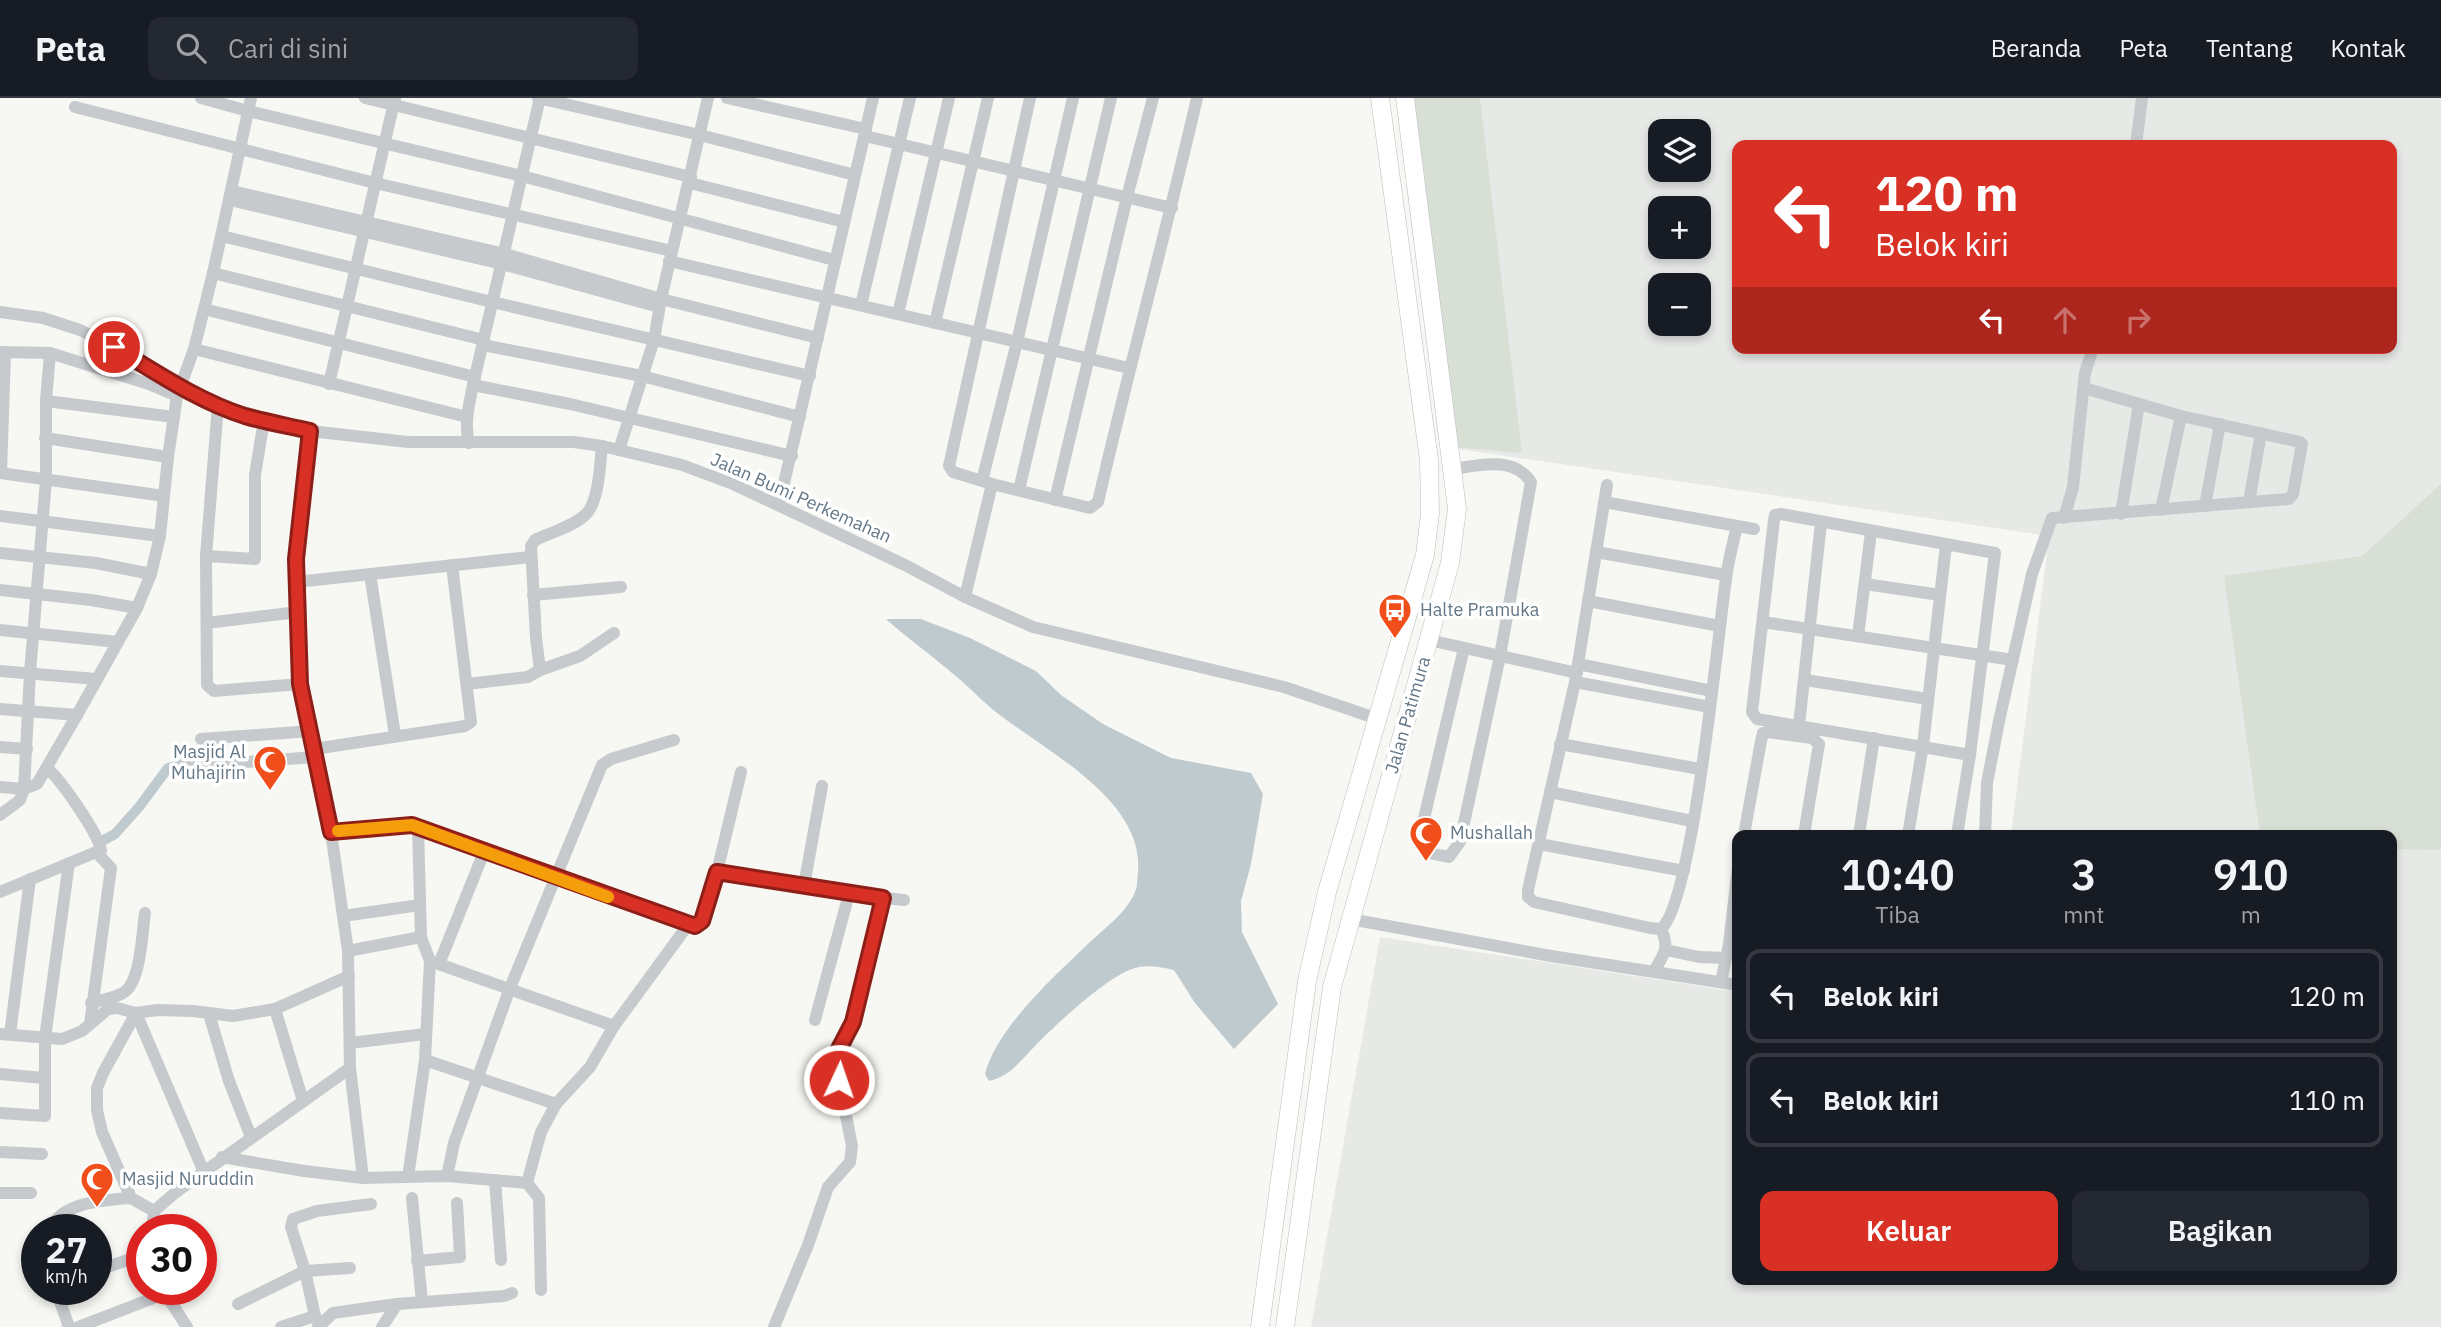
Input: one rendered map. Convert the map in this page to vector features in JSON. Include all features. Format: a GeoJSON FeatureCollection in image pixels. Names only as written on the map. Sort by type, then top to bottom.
{"type":"FeatureCollection","features":[{"type":"Feature","properties":{"kind":"highway","name":"Jalan Patimura"},"geometry":{"type":"LineString","coordinates":[[1259,1327],[1307,981],[1327,892],[1425,555],[1430,513],[1429,460],[1380,98]]}},
{"type":"Feature","properties":{"kind":"highway","name":"Jalan Patimura"},"geometry":{"type":"LineString","coordinates":[[1285,1327],[1332,987],[1450,563],[1457,509],[1405,98]]}},
{"type":"Feature","properties":{"kind":"highway"},"geometry":{"type":"LineString","coordinates":[[1403,276],[1427,272]]}},
{"type":"Feature","properties":{"kind":"street"},"geometry":{"type":"LineString","coordinates":[[201,98],[250,105],[384,143],[522,176],[834,260]]}},
{"type":"Feature","properties":{"kind":"street"},"geometry":{"type":"LineString","coordinates":[[365,98],[394,101],[844,222]]}},
{"type":"Feature","properties":{"kind":"street"},"geometry":{"type":"LineString","coordinates":[[469,443],[466,432],[467,417],[474,381],[539,98],[700,135],[855,175]]}},
{"type":"Feature","properties":{"kind":"street"},"geometry":{"type":"LineString","coordinates":[[619,450],[654,340],[660,303],[708,98]]}},
{"type":"Feature","properties":{"kind":"street"},"geometry":{"type":"LineString","coordinates":[[726,98],[866,132],[899,144],[1172,208]]}},
{"type":"Feature","properties":{"kind":"street"},"geometry":{"type":"LineString","coordinates":[[779,505],[873,98]]}},
{"type":"Feature","properties":{"kind":"street"},"geometry":{"type":"LineString","coordinates":[[861,305],[910,98]]}},
{"type":"Feature","properties":{"kind":"street"},"geometry":{"type":"LineString","coordinates":[[898,314],[949,98]]}},
{"type":"Feature","properties":{"kind":"street"},"geometry":{"type":"LineString","coordinates":[[935,323],[988,98]]}},
{"type":"Feature","properties":{"kind":"street"},"geometry":{"type":"LineString","coordinates":[[1030,98],[976,332],[949,466],[953,472],[987,483],[1085,508],[1096,505],[1172,208],[1197,98]]}},
{"type":"Feature","properties":{"kind":"street"},"geometry":{"type":"LineString","coordinates":[[965,597],[1017,342],[1073,98]]}},
{"type":"Feature","properties":{"kind":"street"},"geometry":{"type":"LineString","coordinates":[[1019,490],[1111,98]]}},
{"type":"Feature","properties":{"kind":"street"},"geometry":{"type":"LineString","coordinates":[[1055,500],[1153,98]]}},
{"type":"Feature","properties":{"kind":"street"},"geometry":{"type":"LineString","coordinates":[[2137,140],[2143,98]]}},
{"type":"Feature","properties":{"kind":"street"},"geometry":{"type":"LineString","coordinates":[[329,384],[394,101]]}},
{"type":"Feature","properties":{"kind":"street"},"geometry":{"type":"LineString","coordinates":[[0,787],[24,789],[37,785],[137,608],[151,574],[160,536],[168,457],[179,391],[194,349],[213,273],[250,105]]}},
{"type":"Feature","properties":{"kind":"street"},"geometry":{"type":"LineString","coordinates":[[75,107],[514,215],[826,297],[1129,368]]}},
{"type":"Feature","properties":{"kind":"street"},"geometry":{"type":"LineString","coordinates":[[231,195],[504,259],[660,303],[818,338]]}},
{"type":"Feature","properties":{"kind":"street"},"geometry":{"type":"LineString","coordinates":[[222,236],[492,303],[810,376]]}},
{"type":"Feature","properties":{"kind":"street"},"geometry":{"type":"LineString","coordinates":[[213,273],[348,305],[484,342],[642,376],[800,417]]}},
{"type":"Feature","properties":{"kind":"street"},"geometry":{"type":"LineString","coordinates":[[204,309],[474,381],[792,456]]}},
{"type":"Feature","properties":{"kind":"street","name":"Jalan Bumi Perkemahan"},"geometry":{"type":"LineString","coordinates":[[0,312],[53,321],[80,330],[114,347],[179,391],[264,421],[310,431],[408,442],[547,441],[602,446],[682,465],[779,505],[1033,628],[1284,687],[1378,719]]}},
{"type":"Feature","properties":{"kind":"street"},"geometry":{"type":"LineString","coordinates":[[194,349],[467,417]]}},
{"type":"Feature","properties":{"kind":"street"},"geometry":{"type":"LineString","coordinates":[[164,496],[1,473],[2,352],[50,353],[179,391]]}},
{"type":"Feature","properties":{"kind":"street"},"geometry":{"type":"LineString","coordinates":[[0,816],[17,803],[24,789],[38,556],[46,480],[46,401],[50,353]]}},
{"type":"Feature","properties":{"kind":"street"},"geometry":{"type":"LineString","coordinates":[[2064,518],[2073,487],[2085,373],[2091,354]]}},
{"type":"Feature","properties":{"kind":"street"},"geometry":{"type":"LineString","coordinates":[[1985,830],[1987,783],[2013,660],[2038,552],[2052,518],[2289,499],[2293,494],[2301,443],[2181,416],[2084,388]]}},
{"type":"Feature","properties":{"kind":"street"},"geometry":{"type":"LineString","coordinates":[[46,401],[174,417]]}},
{"type":"Feature","properties":{"kind":"street"},"geometry":{"type":"LineString","coordinates":[[2121,514],[2138,404]]}},
{"type":"Feature","properties":{"kind":"street"},"geometry":{"type":"LineString","coordinates":[[218,405],[206,556],[207,685],[214,691],[300,684]]}},
{"type":"Feature","properties":{"kind":"street"},"geometry":{"type":"LineString","coordinates":[[2161,510],[2181,416]]}},
{"type":"Feature","properties":{"kind":"street"},"geometry":{"type":"LineString","coordinates":[[206,556],[255,559],[255,475],[264,421]]}},
{"type":"Feature","properties":{"kind":"street"},"geometry":{"type":"LineString","coordinates":[[2205,506],[2220,424]]}},
{"type":"Feature","properties":{"kind":"street"},"geometry":{"type":"LineString","coordinates":[[310,431],[299,520],[296,582],[300,684],[331,832],[348,951],[350,1068],[363,1178]]}},
{"type":"Feature","properties":{"kind":"street"},"geometry":{"type":"LineString","coordinates":[[2249,502],[2261,433]]}},
{"type":"Feature","properties":{"kind":"street"},"geometry":{"type":"LineString","coordinates":[[45,438],[168,457]]}},
{"type":"Feature","properties":{"kind":"street"},"geometry":{"type":"LineString","coordinates":[[540,670],[531,546],[535,540],[578,520],[588,512],[598,482],[602,446]]}},
{"type":"Feature","properties":{"kind":"street"},"geometry":{"type":"LineString","coordinates":[[1453,469],[1490,463],[1524,471],[1531,482],[1500,656],[1460,842],[1449,857],[1427,852],[1419,841],[1464,648]]}},
{"type":"Feature","properties":{"kind":"street"},"geometry":{"type":"LineString","coordinates":[[1607,485],[1577,673],[1528,890],[1531,900],[1661,929],[1667,940],[1654,971]]}},
{"type":"Feature","properties":{"kind":"street"},"geometry":{"type":"LineString","coordinates":[[1604,502],[1754,529]]}},
{"type":"Feature","properties":{"kind":"street"},"geometry":{"type":"LineString","coordinates":[[1958,830],[1970,755],[1984,655],[1995,553],[1775,515],[1753,714],[1757,719],[1970,755]]}},
{"type":"Feature","properties":{"kind":"street"},"geometry":{"type":"LineString","coordinates":[[0,516],[160,536]]}},
{"type":"Feature","properties":{"kind":"street"},"geometry":{"type":"LineString","coordinates":[[1799,725],[1821,523]]}},
{"type":"Feature","properties":{"kind":"street"},"geometry":{"type":"LineString","coordinates":[[1661,929],[1669,920],[1684,871],[1710,708],[1726,575],[1737,526]]}},
{"type":"Feature","properties":{"kind":"street"},"geometry":{"type":"LineString","coordinates":[[1858,636],[1871,532]]}},
{"type":"Feature","properties":{"kind":"street"},"geometry":{"type":"LineString","coordinates":[[1909,830],[1923,745],[1946,545]]}},
{"type":"Feature","properties":{"kind":"street"},"geometry":{"type":"LineString","coordinates":[[1596,552],[1726,575]]}},
{"type":"Feature","properties":{"kind":"street"},"geometry":{"type":"LineString","coordinates":[[0,553],[96,563],[151,574]]}},
{"type":"Feature","properties":{"kind":"street"},"geometry":{"type":"LineString","coordinates":[[296,582],[530,557]]}},
{"type":"Feature","properties":{"kind":"street"},"geometry":{"type":"LineString","coordinates":[[190,766],[315,753],[395,735],[468,725],[472,720],[452,565]]}},
{"type":"Feature","properties":{"kind":"street"},"geometry":{"type":"LineString","coordinates":[[370,574],[395,735]]}},
{"type":"Feature","properties":{"kind":"street"},"geometry":{"type":"LineString","coordinates":[[1865,584],[1940,595]]}},
{"type":"Feature","properties":{"kind":"street"},"geometry":{"type":"LineString","coordinates":[[533,595],[621,587]]}},
{"type":"Feature","properties":{"kind":"street"},"geometry":{"type":"LineString","coordinates":[[0,590],[137,608]]}},
{"type":"Feature","properties":{"kind":"street"},"geometry":{"type":"LineString","coordinates":[[1588,601],[1720,626]]}},
{"type":"Feature","properties":{"kind":"street"},"geometry":{"type":"LineString","coordinates":[[207,623],[298,612]]}},
{"type":"Feature","properties":{"kind":"street"},"geometry":{"type":"LineString","coordinates":[[1763,622],[2013,660]]}},
{"type":"Feature","properties":{"kind":"street"},"geometry":{"type":"LineString","coordinates":[[0,630],[118,642]]}},
{"type":"Feature","properties":{"kind":"street"},"geometry":{"type":"LineString","coordinates":[[467,684],[528,677],[580,656],[614,633]]}},
{"type":"Feature","properties":{"kind":"street"},"geometry":{"type":"LineString","coordinates":[[1429,640],[1577,673],[1710,708]]}},
{"type":"Feature","properties":{"kind":"street"},"geometry":{"type":"LineString","coordinates":[[0,671],[96,679]]}},
{"type":"Feature","properties":{"kind":"street"},"geometry":{"type":"LineString","coordinates":[[1577,673],[1712,691]]}},
{"type":"Feature","properties":{"kind":"street"},"geometry":{"type":"LineString","coordinates":[[1805,680],[1928,699]]}},
{"type":"Feature","properties":{"kind":"street"},"geometry":{"type":"LineString","coordinates":[[0,709],[78,715]]}},
{"type":"Feature","properties":{"kind":"street"},"geometry":{"type":"LineString","coordinates":[[201,739],[311,731]]}},
{"type":"Feature","properties":{"kind":"street"},"geometry":{"type":"LineString","coordinates":[[1745,830],[1762,736],[1768,732],[1812,738],[1819,744],[1805,830]]}},
{"type":"Feature","properties":{"kind":"street"},"geometry":{"type":"LineString","coordinates":[[1860,830],[1874,738]]}},
{"type":"Feature","properties":{"kind":"street"},"geometry":{"type":"LineString","coordinates":[[447,1176],[454,1143],[510,988],[602,765],[611,759],[674,740]]}},
{"type":"Feature","properties":{"kind":"street"},"geometry":{"type":"LineString","coordinates":[[1560,744],[1700,769]]}},
{"type":"Feature","properties":{"kind":"street"},"geometry":{"type":"LineString","coordinates":[[0,747],[27,750]]}},
{"type":"Feature","properties":{"kind":"street"},"geometry":{"type":"LineString","coordinates":[[0,892],[101,851],[101,846],[59,779],[47,768]]}},
{"type":"Feature","properties":{"kind":"street"},"geometry":{"type":"LineString","coordinates":[[331,832],[412,825],[688,925],[699,925],[717,872],[741,772]]}},
{"type":"Feature","properties":{"kind":"street"},"geometry":{"type":"LineString","coordinates":[[804,886],[822,786]]}},
{"type":"Feature","properties":{"kind":"street"},"geometry":{"type":"LineString","coordinates":[[1550,792],[1692,821]]}},
{"type":"Feature","properties":{"kind":"street"},"geometry":{"type":"LineString","coordinates":[[418,828],[421,937],[435,962],[614,1026]]}},
{"type":"Feature","properties":{"kind":"street"},"geometry":{"type":"LineString","coordinates":[[1539,844],[1684,871]]}},
{"type":"Feature","properties":{"kind":"street"},"geometry":{"type":"LineString","coordinates":[[408,1177],[425,1060],[425,1034],[435,962],[484,852]]}},
{"type":"Feature","properties":{"kind":"street"},"geometry":{"type":"LineString","coordinates":[[90,1024],[111,869],[97,853]]}},
{"type":"Feature","properties":{"kind":"street"},"geometry":{"type":"LineString","coordinates":[[0,1113],[45,1116],[43,1078],[46,1038],[69,863]]}},
{"type":"Feature","properties":{"kind":"street"},"geometry":{"type":"LineString","coordinates":[[717,872],[849,894],[904,900]]}},
{"type":"Feature","properties":{"kind":"street"},"geometry":{"type":"LineString","coordinates":[[30,879],[5,1034],[58,1040],[72,1037],[111,1008],[136,1013],[194,1010],[233,1016],[275,1009],[349,976]]}},
{"type":"Feature","properties":{"kind":"street"},"geometry":{"type":"LineString","coordinates":[[815,1020],[849,894]]}},
{"type":"Feature","properties":{"kind":"street"},"geometry":{"type":"LineString","coordinates":[[774,1327],[808,1245],[828,1187],[850,1161],[852,1146],[839,1080],[839,1049],[853,1022],[883,898]]}},
{"type":"Feature","properties":{"kind":"street"},"geometry":{"type":"LineString","coordinates":[[343,916],[420,905]]}},
{"type":"Feature","properties":{"kind":"street"},"geometry":{"type":"LineString","coordinates":[[91,1003],[123,993],[132,985],[137,970],[145,914]]}},
{"type":"Feature","properties":{"kind":"street"},"geometry":{"type":"LineString","coordinates":[[1350,919],[1498,947],[1732,984]]}},
{"type":"Feature","properties":{"kind":"street"},"geometry":{"type":"LineString","coordinates":[[527,1183],[541,1132],[556,1104],[590,1068],[614,1026],[688,925]]}},
{"type":"Feature","properties":{"kind":"street"},"geometry":{"type":"LineString","coordinates":[[348,951],[421,937]]}},
{"type":"Feature","properties":{"kind":"street"},"geometry":{"type":"LineString","coordinates":[[1721,982],[1725,958],[1732,946]]}},
{"type":"Feature","properties":{"kind":"street"},"geometry":{"type":"LineString","coordinates":[[1665,950],[1699,957],[1725,958]]}},
{"type":"Feature","properties":{"kind":"street"},"geometry":{"type":"LineString","coordinates":[[275,1009],[303,1101]]}},
{"type":"Feature","properties":{"kind":"street"},"geometry":{"type":"LineString","coordinates":[[136,1013],[203,1170]]}},
{"type":"Feature","properties":{"kind":"street"},"geometry":{"type":"LineString","coordinates":[[136,1013],[103,1073],[97,1088],[96,1101],[102,1132],[131,1198],[154,1211]]}},
{"type":"Feature","properties":{"kind":"street"},"geometry":{"type":"LineString","coordinates":[[209,1014],[229,1081],[251,1137]]}},
{"type":"Feature","properties":{"kind":"street"},"geometry":{"type":"LineString","coordinates":[[350,1043],[425,1034]]}},
{"type":"Feature","properties":{"kind":"street"},"geometry":{"type":"LineString","coordinates":[[425,1060],[556,1104]]}},
{"type":"Feature","properties":{"kind":"street"},"geometry":{"type":"LineString","coordinates":[[154,1214],[203,1170],[350,1068]]}},
{"type":"Feature","properties":{"kind":"street"},"geometry":{"type":"LineString","coordinates":[[0,1074],[43,1078]]}},
{"type":"Feature","properties":{"kind":"street"},"geometry":{"type":"LineString","coordinates":[[0,1152],[42,1154]]}},
{"type":"Feature","properties":{"kind":"street"},"geometry":{"type":"LineString","coordinates":[[222,1157],[363,1178],[447,1176],[527,1183],[539,1198],[541,1290]]}},
{"type":"Feature","properties":{"kind":"street"},"geometry":{"type":"LineString","coordinates":[[495,1180],[501,1260]]}},
{"type":"Feature","properties":{"kind":"street"},"geometry":{"type":"LineString","coordinates":[[0,1193],[31,1193]]}},
{"type":"Feature","properties":{"kind":"street"},"geometry":{"type":"LineString","coordinates":[[61,1214],[88,1204],[131,1198]]}},
{"type":"Feature","properties":{"kind":"street"},"geometry":{"type":"LineString","coordinates":[[412,1198],[422,1302]]}},
{"type":"Feature","properties":{"kind":"street"},"geometry":{"type":"LineString","coordinates":[[417,1261],[460,1257],[457,1203]]}},
{"type":"Feature","properties":{"kind":"street"},"geometry":{"type":"LineString","coordinates":[[317,1323],[291,1227],[293,1219],[317,1211],[370,1204]]}},
{"type":"Feature","properties":{"kind":"street"},"geometry":{"type":"LineString","coordinates":[[238,1304],[305,1271],[350,1268]]}},
{"type":"Feature","properties":{"kind":"street"},"geometry":{"type":"LineString","coordinates":[[281,1327],[317,1323],[333,1313],[512,1293]]}},
{"type":"Feature","properties":{"kind":"street"},"geometry":{"type":"LineString","coordinates":[[382,1327],[397,1304]]}},
{"type":"Feature","properties":{"kind":"street"},"geometry":{"type":"LineString","coordinates":[[61,1305],[69,1327]]}},
{"type":"Feature","properties":{"kind":"street"},"geometry":{"type":"LineString","coordinates":[[78,1327],[131,1305]]}},
{"type":"Feature","properties":{"kind":"street"},"geometry":{"type":"LineString","coordinates":[[172,1305],[187,1327]]}},
{"type":"Feature","properties":{"kind":"shaded area"},"geometry":{"type":"Polygon","coordinates":[[[1410,98],[2441,98],[2441,1327],[1311,1327],[1380,937],[1732,991],[1732,1285],[2397,1285],[2397,830],[2012,830],[2049,536],[1452,448],[1410,98]]]}},
{"type":"Feature","properties":{"kind":"shaded area"},"geometry":{"type":"Polygon","coordinates":[[[1412,98],[1480,98],[1522,453],[1453,447],[1412,98]]]}},
{"type":"Feature","properties":{"kind":"shaded area"},"geometry":{"type":"Polygon","coordinates":[[[2441,484],[2441,850],[2397,849],[2397,830],[2259,830],[2224,576],[2362,556],[2441,484]]]}},
{"type":"Feature","properties":{"kind":"shaded area"},"geometry":{"type":"Polygon","coordinates":[[[886,619],[921,619],[970,638],[1036,671],[1061,695],[1103,724],[1171,758],[1251,773],[1263,794],[1251,864],[1241,901],[1242,932],[1278,1004],[1234,1049],[1195,1003],[1174,970],[1142,967],[1121,974],[1095,992],[1015,1067],[1003,1076],[989,1081],[985,1074],[992,1056],[1014,1021],[1044,987],[1127,906],[1136,890],[1138,871],[1135,844],[1124,820],[1107,797],[1085,777],[991,708],[886,619]]]}},
{"type":"Feature","properties":{"kind":"waterway"},"geometry":{"type":"LineString","coordinates":[[102,841],[115,834],[168,768],[182,764]]}},
{"type":"Feature","properties":{"kind":"slow traffic"},"geometry":{"type":"LineString","coordinates":[[338,831],[412,825],[608,897]]}},
{"type":"Feature","properties":{"kind":"place","name":"Halte Pramuka"},"geometry":{"type":"Point","coordinates":[1395,640]}},
{"type":"Feature","properties":{"kind":"place","name":"Masjid Al Muhajirin"},"geometry":{"type":"Point","coordinates":[270,792]}},
{"type":"Feature","properties":{"kind":"place","name":"Mushallah"},"geometry":{"type":"Point","coordinates":[1426,863]}},
{"type":"Feature","properties":{"kind":"place","name":"Masjid Nuruddin"},"geometry":{"type":"Point","coordinates":[97,1209]}},
{"type":"Feature","properties":{"kind":"route"},"geometry":{"type":"LineString","coordinates":[[114,347],[218,405],[245,416],[310,431],[296,559],[300,684],[331,832],[412,825],[695,926],[702,921],[717,872],[883,898],[853,1022],[839,1049],[839,1080]]}}]}
